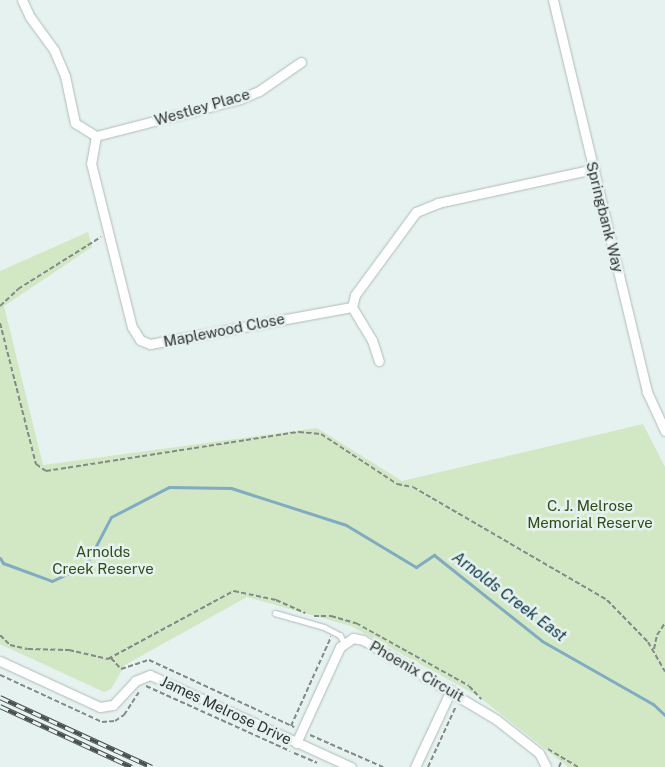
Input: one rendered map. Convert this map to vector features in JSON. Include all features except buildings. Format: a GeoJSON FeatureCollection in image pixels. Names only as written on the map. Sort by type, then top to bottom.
{"type":"FeatureCollection","features":[{"type":"Feature","properties":{"kind":"street"},"geometry":{"type":"LineString","coordinates":[[22,0],[30,18],[54,50],[65,76],[76,123],[96,136]]}},
{"type":"Feature","properties":{"kind":"street","name":"Springbank Way"},"geometry":{"type":"LineString","coordinates":[[553,0],[647,392],[665,431]]}},
{"type":"Feature","properties":{"kind":"street","name":"Westley Place"},"geometry":{"type":"LineString","coordinates":[[96,136],[240,98],[259,91],[301,62]]}},
{"type":"Feature","properties":{"kind":"street","name":"Maplewood Close"},"geometry":{"type":"LineString","coordinates":[[96,136],[91,163],[132,327],[140,340],[150,344],[352,307]]}},
{"type":"Feature","properties":{"kind":"street"},"geometry":{"type":"LineString","coordinates":[[379,361],[372,340],[352,307],[355,295],[416,212],[438,203],[594,169]]}},
{"type":"Feature","properties":{"kind":"street","name":"Phoenix Circuit"},"geometry":{"type":"LineString","coordinates":[[344,642],[363,640],[461,696],[539,752],[546,767]]}},
{"type":"Feature","properties":{"kind":"street"},"geometry":{"type":"LineString","coordinates":[[296,742],[344,642]]}},
{"type":"Feature","properties":{"kind":"street"},"geometry":{"type":"LineString","coordinates":[[0,661],[100,707],[107,707],[119,701],[135,681]]}},
{"type":"Feature","properties":{"kind":"street","name":"James Melrose Drive"},"geometry":{"type":"LineString","coordinates":[[135,681],[150,674],[351,767]]}},
{"type":"Feature","properties":{"kind":"street"},"geometry":{"type":"LineString","coordinates":[[416,767],[451,690]]}},
{"type":"Feature","properties":{"kind":"lane"},"geometry":{"type":"LineString","coordinates":[[275,613],[334,632],[344,642]]}},
{"type":"Feature","properties":{"kind":"path"},"geometry":{"type":"LineString","coordinates":[[0,306],[18,289],[109,232]]}},
{"type":"Feature","properties":{"kind":"path"},"geometry":{"type":"LineString","coordinates":[[0,323],[36,464],[46,472],[298,432],[321,434],[397,484],[413,487],[607,600],[654,649],[665,672]]}},
{"type":"Feature","properties":{"kind":"path"},"geometry":{"type":"LineString","coordinates":[[111,658],[229,593],[242,592],[276,600],[310,616],[331,616],[356,623],[466,684],[483,702]]}},
{"type":"Feature","properties":{"kind":"path"},"geometry":{"type":"LineString","coordinates":[[654,649],[657,635],[665,623]]}},
{"type":"Feature","properties":{"kind":"path"},"geometry":{"type":"LineString","coordinates":[[291,726],[334,632]]}},
{"type":"Feature","properties":{"kind":"path"},"geometry":{"type":"LineString","coordinates":[[0,635],[10,645],[28,650],[69,650],[111,658],[121,669],[149,660],[383,767]]}},
{"type":"Feature","properties":{"kind":"path"},"geometry":{"type":"LineString","coordinates":[[135,681],[326,767]]}},
{"type":"Feature","properties":{"kind":"path"},"geometry":{"type":"LineString","coordinates":[[428,767],[466,684]]}},
{"type":"Feature","properties":{"kind":"path"},"geometry":{"type":"LineString","coordinates":[[542,744],[563,760],[578,767]]}},
{"type":"Feature","properties":{"kind":"path"},"geometry":{"type":"LineString","coordinates":[[559,767],[563,760]]}},
{"type":"Feature","properties":{"kind":"green space","name":"Arnolds Creek Reserve"},"geometry":{"type":"Polygon","coordinates":[[[88,232],[92,247],[4,306],[43,465],[317,428],[402,481],[643,424],[665,467],[665,767],[568,767],[478,696],[351,626],[247,597],[125,665],[111,689],[104,692],[0,644],[0,271],[88,232]]]}},
{"type":"Feature","properties":{"kind":"waterway","name":"Arnolds Creek East"},"geometry":{"type":"LineString","coordinates":[[0,558],[3,563],[52,581],[86,565],[111,517],[169,487],[231,488],[346,525],[416,567],[434,555],[542,641],[653,704],[665,715]]}},
{"type":"Feature","properties":{"kind":"railway"},"geometry":{"type":"LineString","coordinates":[[0,697],[152,767]]}},
{"type":"Feature","properties":{"kind":"railway"},"geometry":{"type":"LineString","coordinates":[[0,706],[132,767]]}},
{"type":"Feature","properties":{"kind":"park label","name":"C. J. Melrose Memorial Reserve"},"geometry":{"type":"Point","coordinates":[590,514]}}]}
